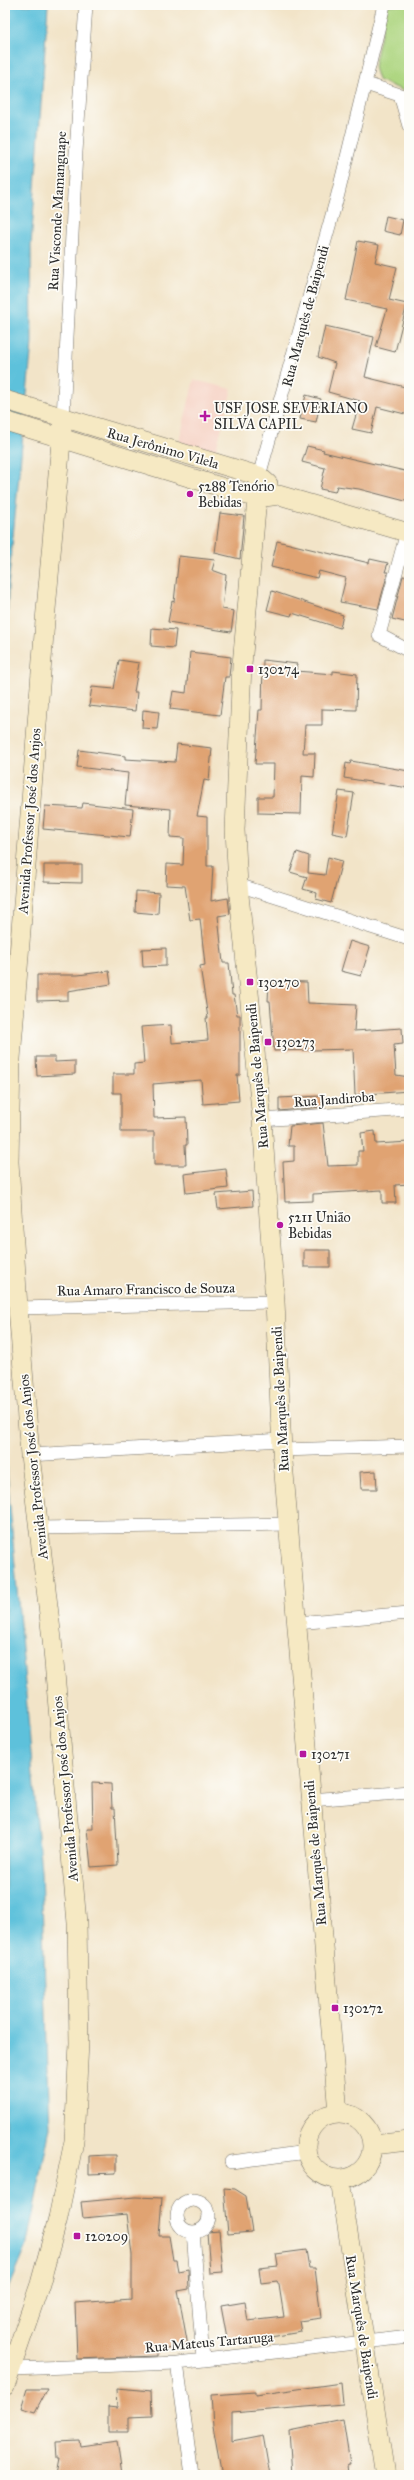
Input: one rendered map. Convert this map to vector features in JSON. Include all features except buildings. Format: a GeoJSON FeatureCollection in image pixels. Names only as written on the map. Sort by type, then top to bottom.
{"type":"FeatureCollection","features":[{"type":"Feature","properties":{"kind":"main road","name":"Rua Jerônimo Vilela"},"geometry":{"type":"LineString","coordinates":[[5,400],[63,419],[259,476],[279,495]]}},
{"type":"Feature","properties":{"kind":"main road","name":"Avenida Professor José dos Anjos"},"geometry":{"type":"LineString","coordinates":[[8,2377],[40,2284],[63,2195],[74,2141],[79,2043],[77,1923],[52,1639],[30,1455],[18,1308],[9,1162],[11,1059],[45,621],[63,419]]}},
{"type":"Feature","properties":{"kind":"main road","name":"Rua Jerônimo Vilela"},"geometry":{"type":"LineString","coordinates":[[5,421],[62,440],[257,498],[279,495],[408,532]]}},
{"type":"Feature","properties":{"kind":"main road","name":"Rua Marquês de Baipendi"},"geometry":{"type":"LineString","coordinates":[[259,476],[242,666],[236,763],[234,830],[238,885],[262,1120],[275,1302],[282,1445],[288,1524],[338,2113]]}},
{"type":"Feature","properties":{"kind":"main road"},"geometry":{"type":"LineString","coordinates":[[338,2113],[358,2119],[370,2134],[372,2144],[372,2155],[360,2172],[340,2180],[325,2176],[318,2172],[309,2160],[307,2152],[309,2134],[314,2126],[320,2119],[338,2113]]}},
{"type":"Feature","properties":{"kind":"main road"},"geometry":{"type":"LineString","coordinates":[[372,2144],[409,2141]]}},
{"type":"Feature","properties":{"kind":"main road","name":"Rua Marquês de Baipendi"},"geometry":{"type":"LineString","coordinates":[[340,2180],[384,2475]]}},
{"type":"Feature","properties":{"kind":"street","name":"Rua Visconde Mamanguape"},"geometry":{"type":"LineString","coordinates":[[63,419],[76,152],[86,5]]}},
{"type":"Feature","properties":{"kind":"street","name":"Rua Marquês de Baipendi"},"geometry":{"type":"LineString","coordinates":[[259,476],[338,194],[384,5]]}},
{"type":"Feature","properties":{"kind":"street"},"geometry":{"type":"LineString","coordinates":[[366,84],[404,96],[409,126]]}},
{"type":"Feature","properties":{"kind":"street"},"geometry":{"type":"LineString","coordinates":[[408,532],[379,635],[409,651]]}},
{"type":"Feature","properties":{"kind":"street"},"geometry":{"type":"LineString","coordinates":[[238,885],[409,939]]}},
{"type":"Feature","properties":{"kind":"street","name":"Rua Jandiroba"},"geometry":{"type":"LineString","coordinates":[[262,1120],[409,1109]]}},
{"type":"Feature","properties":{"kind":"street","name":"Rua Amaro Francisco de Souza"},"geometry":{"type":"LineString","coordinates":[[18,1308],[275,1302]]}},
{"type":"Feature","properties":{"kind":"street"},"geometry":{"type":"LineString","coordinates":[[30,1455],[282,1445],[409,1446]]}},
{"type":"Feature","properties":{"kind":"street"},"geometry":{"type":"LineString","coordinates":[[39,1528],[288,1524]]}},
{"type":"Feature","properties":{"kind":"street"},"geometry":{"type":"LineString","coordinates":[[297,1623],[409,1613]]}},
{"type":"Feature","properties":{"kind":"street"},"geometry":{"type":"LineString","coordinates":[[311,1800],[409,1792]]}},
{"type":"Feature","properties":{"kind":"street"},"geometry":{"type":"LineString","coordinates":[[231,2162],[307,2152]]}},
{"type":"Feature","properties":{"kind":"street"},"geometry":{"type":"LineString","coordinates":[[193,2232],[203,2359]]}},
{"type":"Feature","properties":{"kind":"street","name":"Rua Mateus Tartaruga"},"geometry":{"type":"LineString","coordinates":[[8,2377],[177,2363],[409,2337]]}},
{"type":"Feature","properties":{"kind":"street"},"geometry":{"type":"LineString","coordinates":[[177,2363],[192,2475]]}},
{"type":"Feature","properties":{"kind":"shaded area","name":"USF JOSE SEVERIANO SILVA CAPIL"},"geometry":{"type":"Polygon","coordinates":[[[194,380],[232,389],[215,453],[179,442],[194,380]]]}},
{"type":"Feature","properties":{"kind":"green space"},"geometry":{"type":"Polygon","coordinates":[[[387,5],[409,5],[409,93],[378,80],[374,67],[387,5]]]}},
{"type":"Feature","properties":{"kind":"water"},"geometry":{"type":"Polygon","coordinates":[[[7,5],[48,5],[31,246],[32,343],[8,587],[5,770],[5,118],[7,5]]]}},
{"type":"Feature","properties":{"kind":"water"},"geometry":{"type":"Polygon","coordinates":[[[5,1448],[41,1871],[50,2128],[26,2248],[5,2298],[5,1448]]]}},
{"type":"Feature","properties":{"kind":"place","name":"USF JOSE SEVERIANO SILVA CAPIL"},"geometry":{"type":"Point","coordinates":[205,416]}},
{"type":"Feature","properties":{"kind":"place","name":"5288 Tenório Bebidas"},"geometry":{"type":"Point","coordinates":[190,494]}},
{"type":"Feature","properties":{"kind":"place","name":"130274"},"geometry":{"type":"Point","coordinates":[250,669]}},
{"type":"Feature","properties":{"kind":"place","name":"130270"},"geometry":{"type":"Point","coordinates":[250,982]}},
{"type":"Feature","properties":{"kind":"place","name":"130273"},"geometry":{"type":"Point","coordinates":[268,1042]}},
{"type":"Feature","properties":{"kind":"place","name":"5211 União Bebidas"},"geometry":{"type":"Point","coordinates":[280,1225]}},
{"type":"Feature","properties":{"kind":"place","name":"130271"},"geometry":{"type":"Point","coordinates":[303,1754]}},
{"type":"Feature","properties":{"kind":"place","name":"130272"},"geometry":{"type":"Point","coordinates":[335,2008]}},
{"type":"Feature","properties":{"kind":"place","name":"120209"},"geometry":{"type":"Point","coordinates":[77,2236]}}]}
